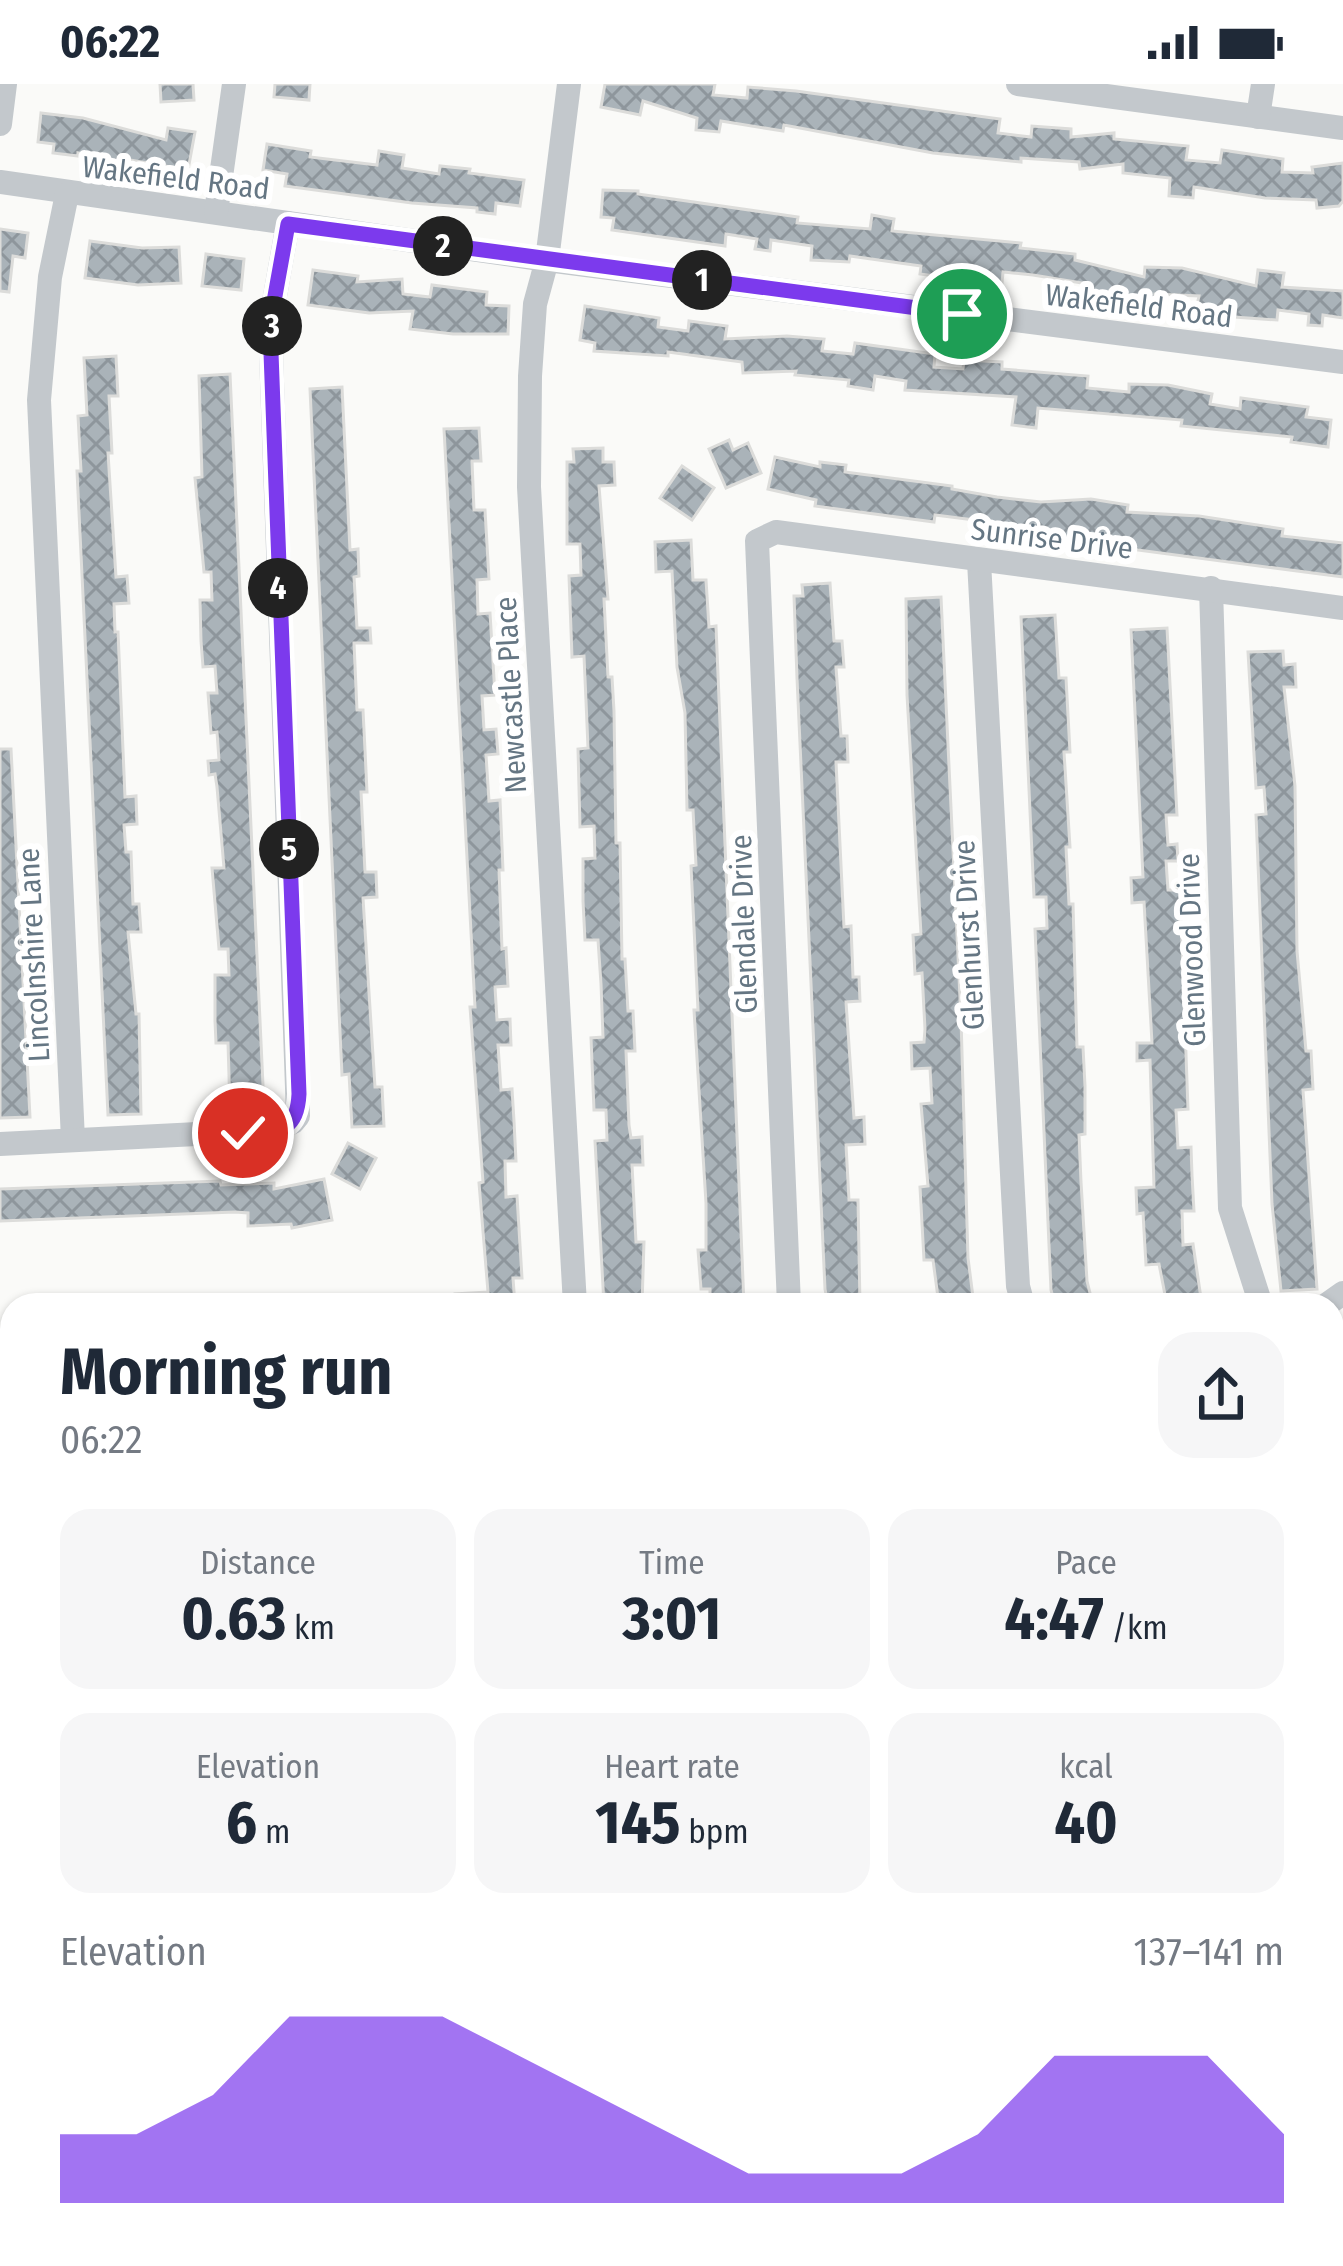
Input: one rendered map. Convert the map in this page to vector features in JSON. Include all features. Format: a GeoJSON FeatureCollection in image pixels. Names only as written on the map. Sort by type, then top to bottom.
{"type":"FeatureCollection","features":[{"type":"Feature","properties":{"kind":"street"},"geometry":{"type":"LineString","coordinates":[[0,124],[5,84]]}},
{"type":"Feature","properties":{"kind":"street"},"geometry":{"type":"LineString","coordinates":[[216,212],[235,84]]}},
{"type":"Feature","properties":{"kind":"street","name":"Newcastle Place"},"geometry":{"type":"LineString","coordinates":[[569,84],[547,260],[536,304],[529,487],[574,1293]]}},
{"type":"Feature","properties":{"kind":"street"},"geometry":{"type":"LineString","coordinates":[[1258,117],[1263,84]]}},
{"type":"Feature","properties":{"kind":"street"},"geometry":{"type":"LineString","coordinates":[[1027,85],[1343,128]]}},
{"type":"Feature","properties":{"kind":"street","name":"Wakefield Road"},"geometry":{"type":"LineString","coordinates":[[0,182],[547,260],[1343,362]]}},
{"type":"Feature","properties":{"kind":"street","name":"Lincolnshire Lane"},"geometry":{"type":"LineString","coordinates":[[68,194],[50,277],[39,400],[73,1140]]}},
{"type":"Feature","properties":{"kind":"street"},"geometry":{"type":"LineString","coordinates":[[0,1144],[275,1130],[298,1116],[271,353],[273,307],[288,224]]}},
{"type":"Feature","properties":{"kind":"street","name":"Sunrise Drive"},"geometry":{"type":"LineString","coordinates":[[757,541],[776,532],[1343,608]]}},
{"type":"Feature","properties":{"kind":"street","name":"Glendale Drive"},"geometry":{"type":"LineString","coordinates":[[757,541],[788,1293]]}},
{"type":"Feature","properties":{"kind":"street","name":"Glenhurst Drive"},"geometry":{"type":"LineString","coordinates":[[979,561],[1020,1293]]}},
{"type":"Feature","properties":{"kind":"street","name":"Glenwood Drive"},"geometry":{"type":"LineString","coordinates":[[1211,588],[1230,1208],[1257,1293]]}},
{"type":"Feature","properties":{"kind":"building"},"geometry":{"type":"Polygon","coordinates":[[[160,84],[193,84],[194,100],[161,102],[160,84]]]}},
{"type":"Feature","properties":{"kind":"building"},"geometry":{"type":"Polygon","coordinates":[[[275,84],[310,84],[309,100],[274,97],[275,84]]]}},
{"type":"Feature","properties":{"kind":"building"},"geometry":{"type":"Polygon","coordinates":[[[605,84],[715,84],[713,95],[747,98],[748,87],[796,91],[1000,119],[998,133],[1031,137],[1032,126],[1071,129],[1071,137],[1114,133],[1114,139],[1188,146],[1186,160],[1220,163],[1222,150],[1283,159],[1282,172],[1313,173],[1312,167],[1343,163],[1343,201],[1339,206],[1317,208],[1316,200],[1194,187],[1193,198],[1169,196],[1170,178],[1123,173],[1123,164],[1080,169],[1079,162],[933,153],[784,125],[783,131],[721,121],[719,132],[696,130],[697,118],[643,101],[640,115],[601,107],[605,84]]]}},
{"type":"Feature","properties":{"kind":"building"},"geometry":{"type":"Polygon","coordinates":[[[41,113],[83,118],[166,140],[168,128],[195,132],[188,170],[53,153],[54,144],[38,142],[41,113]]]}},
{"type":"Feature","properties":{"kind":"building"},"geometry":{"type":"Polygon","coordinates":[[[267,144],[311,151],[310,157],[377,165],[379,151],[404,155],[402,168],[439,174],[440,166],[524,180],[520,206],[496,203],[495,214],[285,186],[287,174],[263,170],[267,144]]]}},
{"type":"Feature","properties":{"kind":"building"},"geometry":{"type":"Polygon","coordinates":[[[603,190],[638,191],[798,217],[797,223],[870,229],[872,215],[894,219],[892,231],[1021,243],[1020,248],[1075,254],[1075,260],[1144,277],[1145,267],[1182,268],[1256,286],[1258,270],[1284,273],[1282,287],[1343,291],[1343,318],[1323,315],[1322,326],[1308,325],[1309,314],[1278,310],[1277,320],[1234,317],[1196,309],[1199,296],[1155,294],[1154,303],[1117,301],[1086,293],[1088,284],[1033,275],[1003,272],[1002,283],[957,279],[920,274],[921,266],[850,256],[849,262],[811,260],[812,246],[771,240],[770,251],[755,249],[757,239],[726,234],[725,246],[612,230],[614,218],[601,217],[603,190]]]}},
{"type":"Feature","properties":{"kind":"building"},"geometry":{"type":"Polygon","coordinates":[[[0,229],[28,233],[25,258],[13,256],[9,292],[0,291],[0,229]]]}},
{"type":"Feature","properties":{"kind":"building"},"geometry":{"type":"Polygon","coordinates":[[[90,241],[179,247],[181,283],[138,285],[85,278],[90,241]]]}},
{"type":"Feature","properties":{"kind":"building"},"geometry":{"type":"Polygon","coordinates":[[[206,254],[244,259],[241,290],[202,286],[206,254]]]}},
{"type":"Feature","properties":{"kind":"building"},"geometry":{"type":"Polygon","coordinates":[[[313,270],[358,276],[357,282],[402,279],[403,294],[430,297],[432,285],[487,292],[486,305],[509,306],[508,334],[410,329],[413,311],[369,313],[308,305],[313,270]]]}},
{"type":"Feature","properties":{"kind":"building"},"geometry":{"type":"Polygon","coordinates":[[[585,306],[659,318],[658,327],[688,331],[689,321],[727,326],[725,339],[824,339],[822,351],[853,354],[855,343],[935,354],[934,367],[963,369],[964,360],[1002,362],[1002,369],[1088,376],[1087,388],[1129,392],[1129,384],[1168,385],[1212,394],[1210,404],[1240,409],[1241,398],[1308,407],[1306,417],[1331,420],[1328,447],[1291,442],[1292,437],[1181,426],[1182,420],[1038,408],[1036,428],[1012,425],[1016,397],[905,390],[906,381],[875,376],[873,390],[848,386],[849,380],[795,375],[796,371],[743,373],[742,362],[668,352],[668,356],[594,351],[595,343],[580,340],[585,306]]]}},
{"type":"Feature","properties":{"kind":"building"},"geometry":{"type":"Polygon","coordinates":[[[116,356],[118,396],[109,396],[112,453],[108,453],[116,577],[127,576],[129,603],[114,604],[125,797],[136,796],[137,824],[124,825],[141,932],[128,932],[139,1014],[141,1114],[108,1115],[77,471],[81,471],[78,416],[87,415],[84,358],[116,356]]]}},
{"type":"Feature","properties":{"kind":"building"},"geometry":{"type":"Polygon","coordinates":[[[230,374],[264,1107],[230,1109],[228,1043],[216,1043],[215,1021],[215,975],[229,975],[228,949],[219,949],[212,868],[224,868],[217,787],[215,774],[209,775],[208,761],[219,760],[208,693],[217,693],[215,666],[203,667],[201,641],[200,600],[212,600],[211,572],[204,572],[195,478],[202,477],[199,376],[230,374]]]}},
{"type":"Feature","properties":{"kind":"building"},"geometry":{"type":"Polygon","coordinates":[[[342,387],[350,550],[358,549],[359,576],[354,577],[357,628],[370,628],[371,643],[354,643],[357,710],[363,710],[365,750],[367,792],[361,792],[365,872],[376,872],[377,897],[363,898],[375,1087],[382,1087],[384,1126],[352,1127],[349,1074],[342,1075],[310,389],[342,387]]]}},
{"type":"Feature","properties":{"kind":"building"},"geometry":{"type":"Polygon","coordinates":[[[479,428],[481,461],[472,461],[474,510],[485,510],[489,579],[477,580],[478,614],[490,613],[495,695],[482,696],[484,730],[496,729],[498,754],[486,755],[489,801],[500,800],[502,949],[506,948],[508,986],[495,987],[497,1020],[510,1019],[511,1045],[498,1045],[501,1090],[512,1089],[516,1161],[505,1161],[506,1197],[517,1196],[522,1278],[513,1278],[514,1293],[472,1293],[488,1292],[444,429],[479,428]]]}},
{"type":"Feature","properties":{"kind":"building"},"geometry":{"type":"Polygon","coordinates":[[[729,440],[733,450],[748,443],[761,473],[726,488],[709,449],[729,440]]]}},
{"type":"Feature","properties":{"kind":"building"},"geometry":{"type":"Polygon","coordinates":[[[603,448],[603,462],[614,462],[615,485],[599,486],[608,599],[604,599],[608,677],[612,677],[614,711],[622,959],[628,1011],[633,1011],[635,1051],[626,1051],[629,1125],[631,1138],[642,1137],[643,1165],[632,1165],[636,1242],[644,1242],[642,1293],[603,1293],[595,1141],[607,1140],[606,1110],[594,1110],[591,1038],[603,1037],[601,984],[598,940],[585,940],[583,901],[583,859],[595,858],[594,826],[580,827],[578,749],[588,748],[584,656],[572,657],[569,576],[581,575],[580,544],[567,544],[567,462],[574,462],[573,449],[603,448]]]}},
{"type":"Feature","properties":{"kind":"building"},"geometry":{"type":"Polygon","coordinates":[[[775,457],[820,467],[820,462],[846,465],[845,472],[997,497],[1041,502],[1091,499],[1128,505],[1127,512],[1199,516],[1283,529],[1282,536],[1343,543],[1343,577],[1100,545],[1101,538],[1056,540],[1005,532],[1006,524],[935,515],[934,522],[815,506],[816,500],[768,489],[775,457]]]}},
{"type":"Feature","properties":{"kind":"building"},"geometry":{"type":"Polygon","coordinates":[[[682,466],[714,488],[692,520],[660,498],[682,466]]]}},
{"type":"Feature","properties":{"kind":"building"},"geometry":{"type":"Polygon","coordinates":[[[691,540],[693,580],[706,580],[709,627],[716,626],[744,1293],[701,1289],[698,1250],[706,1250],[706,1203],[694,1010],[698,1010],[693,810],[687,810],[685,713],[677,667],[672,571],[656,572],[655,542],[691,540]]]}},
{"type":"Feature","properties":{"kind":"building"},"geometry":{"type":"Polygon","coordinates":[[[830,583],[834,641],[842,641],[844,667],[836,667],[841,736],[847,736],[848,762],[836,762],[844,927],[851,926],[853,977],[859,977],[860,1001],[846,1002],[854,1118],[864,1117],[865,1144],[846,1145],[849,1200],[858,1200],[860,1293],[826,1293],[825,1289],[794,596],[803,596],[802,585],[830,583]]]}},
{"type":"Feature","properties":{"kind":"building"},"geometry":{"type":"Polygon","coordinates":[[[941,597],[972,1293],[937,1293],[933,1260],[924,1260],[920,1187],[928,1186],[921,1104],[932,1103],[930,1068],[912,1069],[911,1043],[924,1042],[925,1029],[922,973],[915,974],[913,935],[921,934],[906,599],[941,597]]]}},
{"type":"Feature","properties":{"kind":"building"},"geometry":{"type":"Polygon","coordinates":[[[1055,615],[1059,678],[1066,678],[1070,752],[1064,752],[1070,847],[1066,847],[1069,904],[1073,904],[1077,1047],[1083,1047],[1085,1134],[1079,1135],[1090,1293],[1051,1290],[1035,929],[1047,928],[1046,897],[1034,897],[1021,617],[1055,615]]]}},
{"type":"Feature","properties":{"kind":"building"},"geometry":{"type":"Polygon","coordinates":[[[1167,628],[1177,815],[1166,815],[1168,845],[1177,844],[1178,861],[1166,861],[1168,890],[1180,890],[1188,1109],[1176,1110],[1178,1148],[1191,1147],[1194,1211],[1182,1211],[1183,1245],[1193,1244],[1200,1293],[1165,1293],[1159,1264],[1146,1265],[1143,1213],[1137,1214],[1136,1188],[1154,1187],[1150,1060],[1137,1061],[1137,1043],[1152,1043],[1144,902],[1132,903],[1131,878],[1143,877],[1131,630],[1167,628]]]}},
{"type":"Feature","properties":{"kind":"building"},"geometry":{"type":"Polygon","coordinates":[[[1283,651],[1284,665],[1295,664],[1296,687],[1284,687],[1295,786],[1297,951],[1306,1051],[1311,1051],[1313,1089],[1303,1090],[1317,1289],[1281,1291],[1272,1204],[1256,815],[1266,814],[1264,787],[1256,788],[1248,652],[1283,651]]]}},
{"type":"Feature","properties":{"kind":"building"},"geometry":{"type":"Polygon","coordinates":[[[0,749],[11,749],[30,1117],[0,1118],[0,749]]]}},
{"type":"Feature","properties":{"kind":"building"},"geometry":{"type":"Polygon","coordinates":[[[348,1143],[376,1158],[360,1189],[332,1174],[348,1143]]]}},
{"type":"Feature","properties":{"kind":"building"},"geometry":{"type":"Polygon","coordinates":[[[324,1179],[332,1220],[292,1228],[291,1224],[248,1226],[248,1213],[235,1212],[0,1221],[0,1189],[220,1181],[221,1185],[274,1183],[274,1189],[324,1179]]]}},
{"type":"Feature","properties":{"kind":"route"},"geometry":{"type":"LineString","coordinates":[[243,1133],[275,1130],[298,1116],[271,353],[273,307],[288,224],[962,314]]}}]}
